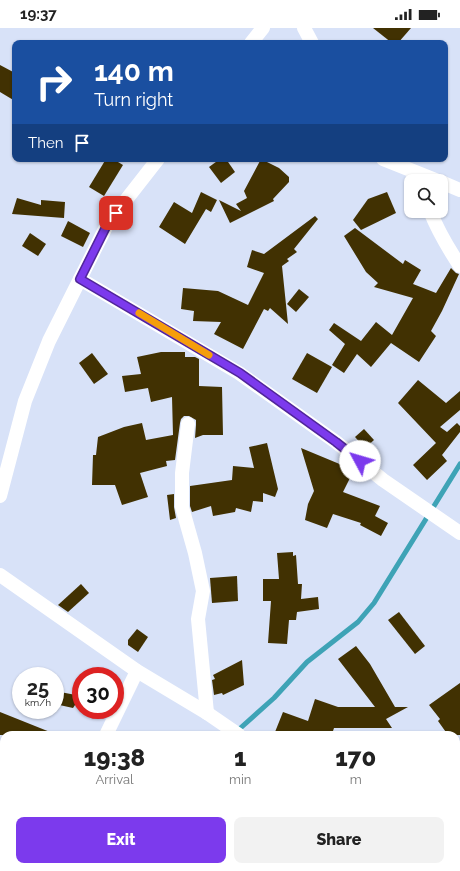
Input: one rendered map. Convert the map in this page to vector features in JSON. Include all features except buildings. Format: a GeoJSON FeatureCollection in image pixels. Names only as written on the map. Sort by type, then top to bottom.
{"type":"FeatureCollection","features":[{"type":"Feature","properties":{"kind":"street"},"geometry":{"type":"LineString","coordinates":[[253,40],[263,28]]}},
{"type":"Feature","properties":{"kind":"street"},"geometry":{"type":"LineString","coordinates":[[304,28],[310,40]]}},
{"type":"Feature","properties":{"kind":"street"},"geometry":{"type":"LineString","coordinates":[[0,496],[25,401],[49,341],[108,223],[156,162]]}},
{"type":"Feature","properties":{"kind":"street"},"geometry":{"type":"LineString","coordinates":[[401,163],[410,174]]}},
{"type":"Feature","properties":{"kind":"street"},"geometry":{"type":"LineString","coordinates":[[401,163],[424,174]]}},
{"type":"Feature","properties":{"kind":"street"},"geometry":{"type":"LineString","coordinates":[[448,185],[460,190]]}},
{"type":"Feature","properties":{"kind":"street"},"geometry":{"type":"LineString","coordinates":[[432,218],[446,246],[460,266]]}},
{"type":"Feature","properties":{"kind":"street"},"geometry":{"type":"LineString","coordinates":[[80,279],[240,373],[336,442],[383,480],[460,533]]}},
{"type":"Feature","properties":{"kind":"street"},"geometry":{"type":"LineString","coordinates":[[188,424],[182,473],[182,507],[203,591],[198,619],[207,713]]}},
{"type":"Feature","properties":{"kind":"street"},"geometry":{"type":"LineString","coordinates":[[0,575],[137,671],[207,713],[233,731]]}},
{"type":"Feature","properties":{"kind":"street"},"geometry":{"type":"LineString","coordinates":[[108,731],[137,671]]}},
{"type":"Feature","properties":{"kind":"waterway"},"geometry":{"type":"LineString","coordinates":[[237,731],[274,698],[307,662],[358,622],[374,603],[460,464]]}},
{"type":"Feature","properties":{"kind":"slow traffic"},"geometry":{"type":"LineString","coordinates":[[139,313],[209,355]]}},
{"type":"Feature","properties":{"kind":"route"},"geometry":{"type":"LineString","coordinates":[[116,213],[108,223],[80,279],[240,373],[360,461]]}}]}
